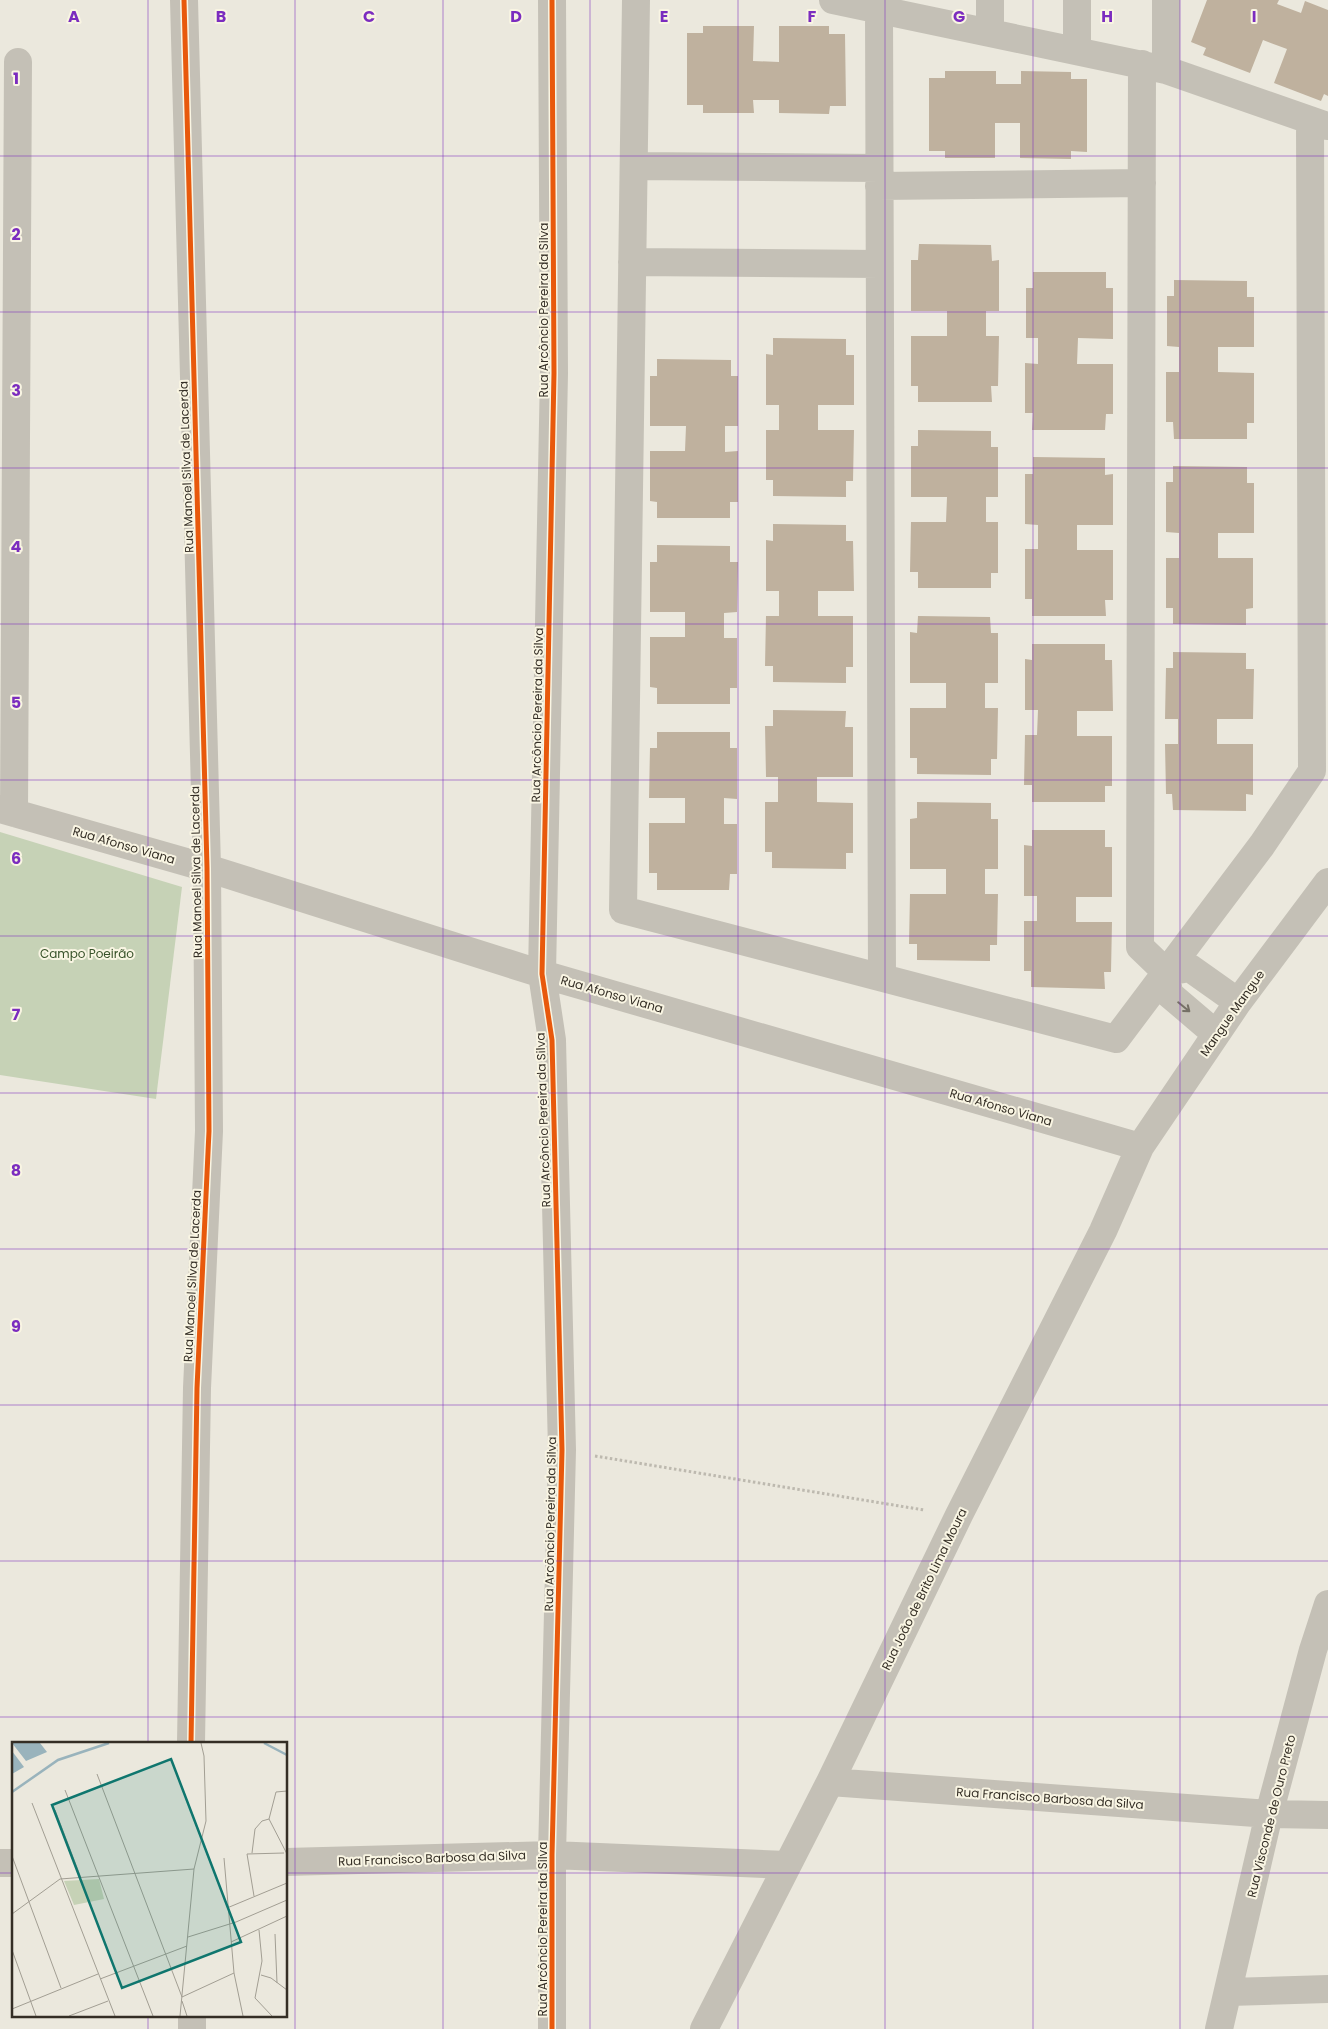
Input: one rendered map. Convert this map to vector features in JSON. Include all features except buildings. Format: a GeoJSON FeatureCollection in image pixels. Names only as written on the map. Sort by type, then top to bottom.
{"type":"FeatureCollection","features":[{"type":"Feature","properties":{"kind":"street","name":"Rua Manoel Silva de Lacerda"},"geometry":{"type":"LineString","coordinates":[[184,0],[207,868],[209,1131],[197,1388],[191,1742]]}},
{"type":"Feature","properties":{"kind":"street","name":"Rua Arcôncio Pereira da Silva"},"geometry":{"type":"LineString","coordinates":[[552,0],[554,373],[542,974],[552,1040],[562,1450],[552,1855],[552,2029]]}},
{"type":"Feature","properties":{"kind":"street"},"geometry":{"type":"LineString","coordinates":[[636,0],[623,910],[1116,1039],[1262,845],[1312,771],[1319,123],[1154,67],[990,32],[891,8],[833,0]]}},
{"type":"Feature","properties":{"kind":"street"},"geometry":{"type":"LineString","coordinates":[[990,0],[990,32]]}},
{"type":"Feature","properties":{"kind":"street"},"geometry":{"type":"LineString","coordinates":[[1077,0],[1077,51]]}},
{"type":"Feature","properties":{"kind":"street"},"geometry":{"type":"LineString","coordinates":[[1166,0],[1154,67],[1142,183],[1140,947],[1166,972],[1169,994],[1216,1034]]}},
{"type":"Feature","properties":{"kind":"street"},"geometry":{"type":"LineString","coordinates":[[882,978],[879,177],[891,8]]}},
{"type":"Feature","properties":{"kind":"street"},"geometry":{"type":"LineString","coordinates":[[7,811],[18,62]]}},
{"type":"Feature","properties":{"kind":"street"},"geometry":{"type":"LineString","coordinates":[[634,166],[879,177],[1142,183]]}},
{"type":"Feature","properties":{"kind":"street"},"geometry":{"type":"LineString","coordinates":[[632,262],[879,264]]}},
{"type":"Feature","properties":{"kind":"street","name":"Rua Afonso Viana"},"geometry":{"type":"LineString","coordinates":[[7,811],[207,868],[542,974],[1140,1147]]}},
{"type":"Feature","properties":{"kind":"street","name":"Mangue Mangue"},"geometry":{"type":"LineString","coordinates":[[1140,1147],[1238,1002],[1328,882]]}},
{"type":"Feature","properties":{"kind":"street"},"geometry":{"type":"LineString","coordinates":[[1166,972],[1190,968],[1238,1002]]}},
{"type":"Feature","properties":{"kind":"street","name":"Rua João de Brito Lima Moura"},"geometry":{"type":"LineString","coordinates":[[704,2029],[830,1782],[959,1515],[1103,1231],[1140,1147]]}},
{"type":"Feature","properties":{"kind":"street","name":"Rua Visconde de Ouro Preto"},"geometry":{"type":"LineString","coordinates":[[1219,2029],[1269,1814],[1321,1650],[1328,1604]]}},
{"type":"Feature","properties":{"kind":"street","name":"Rua Francisco Barbosa da Silva"},"geometry":{"type":"LineString","coordinates":[[830,1782],[1269,1814],[1328,1816]]}},
{"type":"Feature","properties":{"kind":"street","name":"Rua Francisco Barbosa da Silva"},"geometry":{"type":"LineString","coordinates":[[288,1862],[552,1855],[787,1865]]}},
{"type":"Feature","properties":{"kind":"street"},"geometry":{"type":"LineString","coordinates":[[1229,1992],[1328,1989]]}},
{"type":"Feature","properties":{"kind":"street"},"geometry":{"type":"LineString","coordinates":[[192,2016],[192,2029]]}},
{"type":"Feature","properties":{"kind":"path"},"geometry":{"type":"LineString","coordinates":[[562,1450],[959,1515]]}},
{"type":"Feature","properties":{"kind":"green space","name":"Campo Poeirão"},"geometry":{"type":"Polygon","coordinates":[[[0,832],[182,887],[156,1099],[0,1075],[0,832]]]}},
{"type":"Feature","properties":{"kind":"cycle path"},"geometry":{"type":"LineString","coordinates":[[184,0],[207,868],[209,1131],[197,1388],[191,1742]]}},
{"type":"Feature","properties":{"kind":"cycle path"},"geometry":{"type":"LineString","coordinates":[[552,0],[554,373],[542,974],[552,1040],[562,1450],[552,1855],[552,2029]]}}]}
